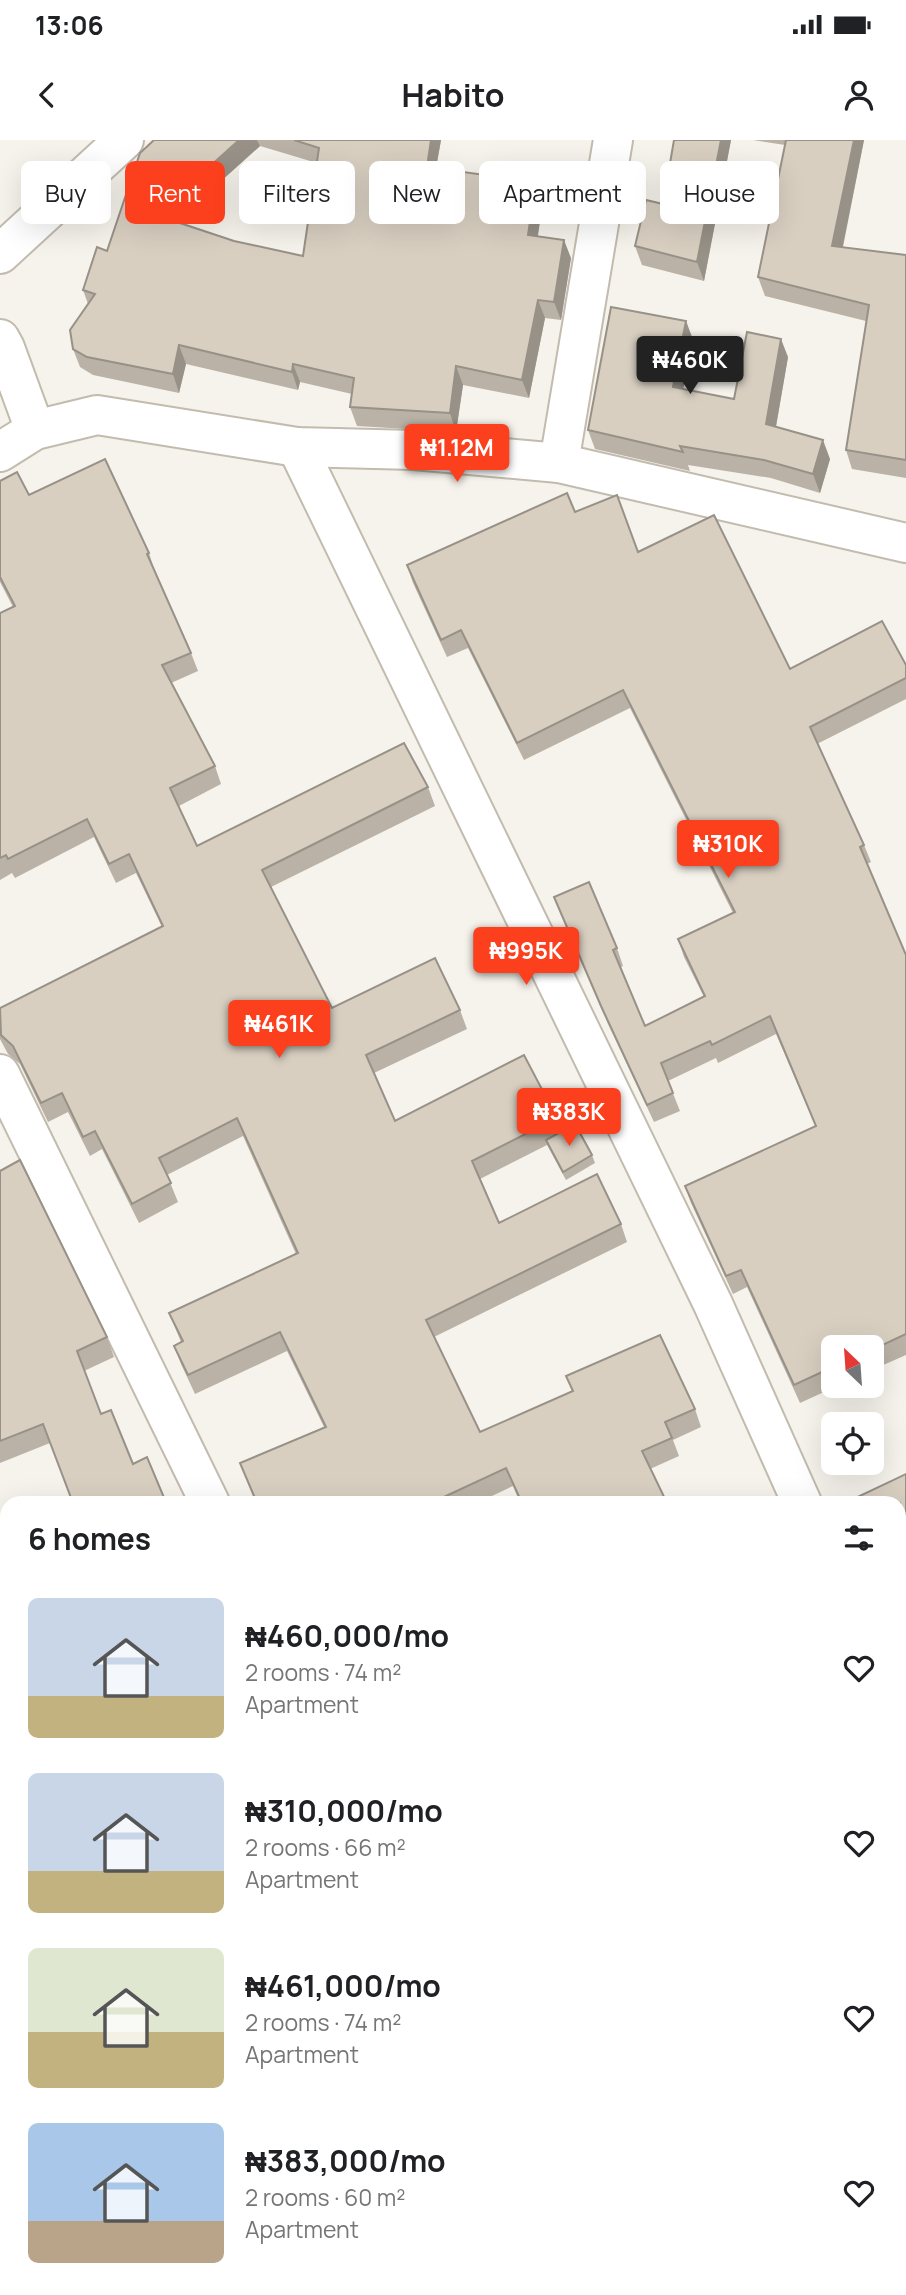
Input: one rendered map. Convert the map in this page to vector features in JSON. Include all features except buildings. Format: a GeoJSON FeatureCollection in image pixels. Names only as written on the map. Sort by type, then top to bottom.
{"type":"FeatureCollection","features":[{"type":"Feature","properties":{"kind":"street"},"geometry":{"type":"LineString","coordinates":[[0,254],[124,140]]}},
{"type":"Feature","properties":{"kind":"street"},"geometry":{"type":"LineString","coordinates":[[559,463],[613,140]]}},
{"type":"Feature","properties":{"kind":"street"},"geometry":{"type":"LineString","coordinates":[[0,340],[35,430]]}},
{"type":"Feature","properties":{"kind":"street"},"geometry":{"type":"LineString","coordinates":[[0,452],[35,430],[97,415],[297,447],[414,450],[559,463],[906,543]]}},
{"type":"Feature","properties":{"kind":"street"},"geometry":{"type":"LineString","coordinates":[[297,447],[713,1304],[799,1496]]}},
{"type":"Feature","properties":{"kind":"street"},"geometry":{"type":"LineString","coordinates":[[0,1074],[207,1496]]}}]}
